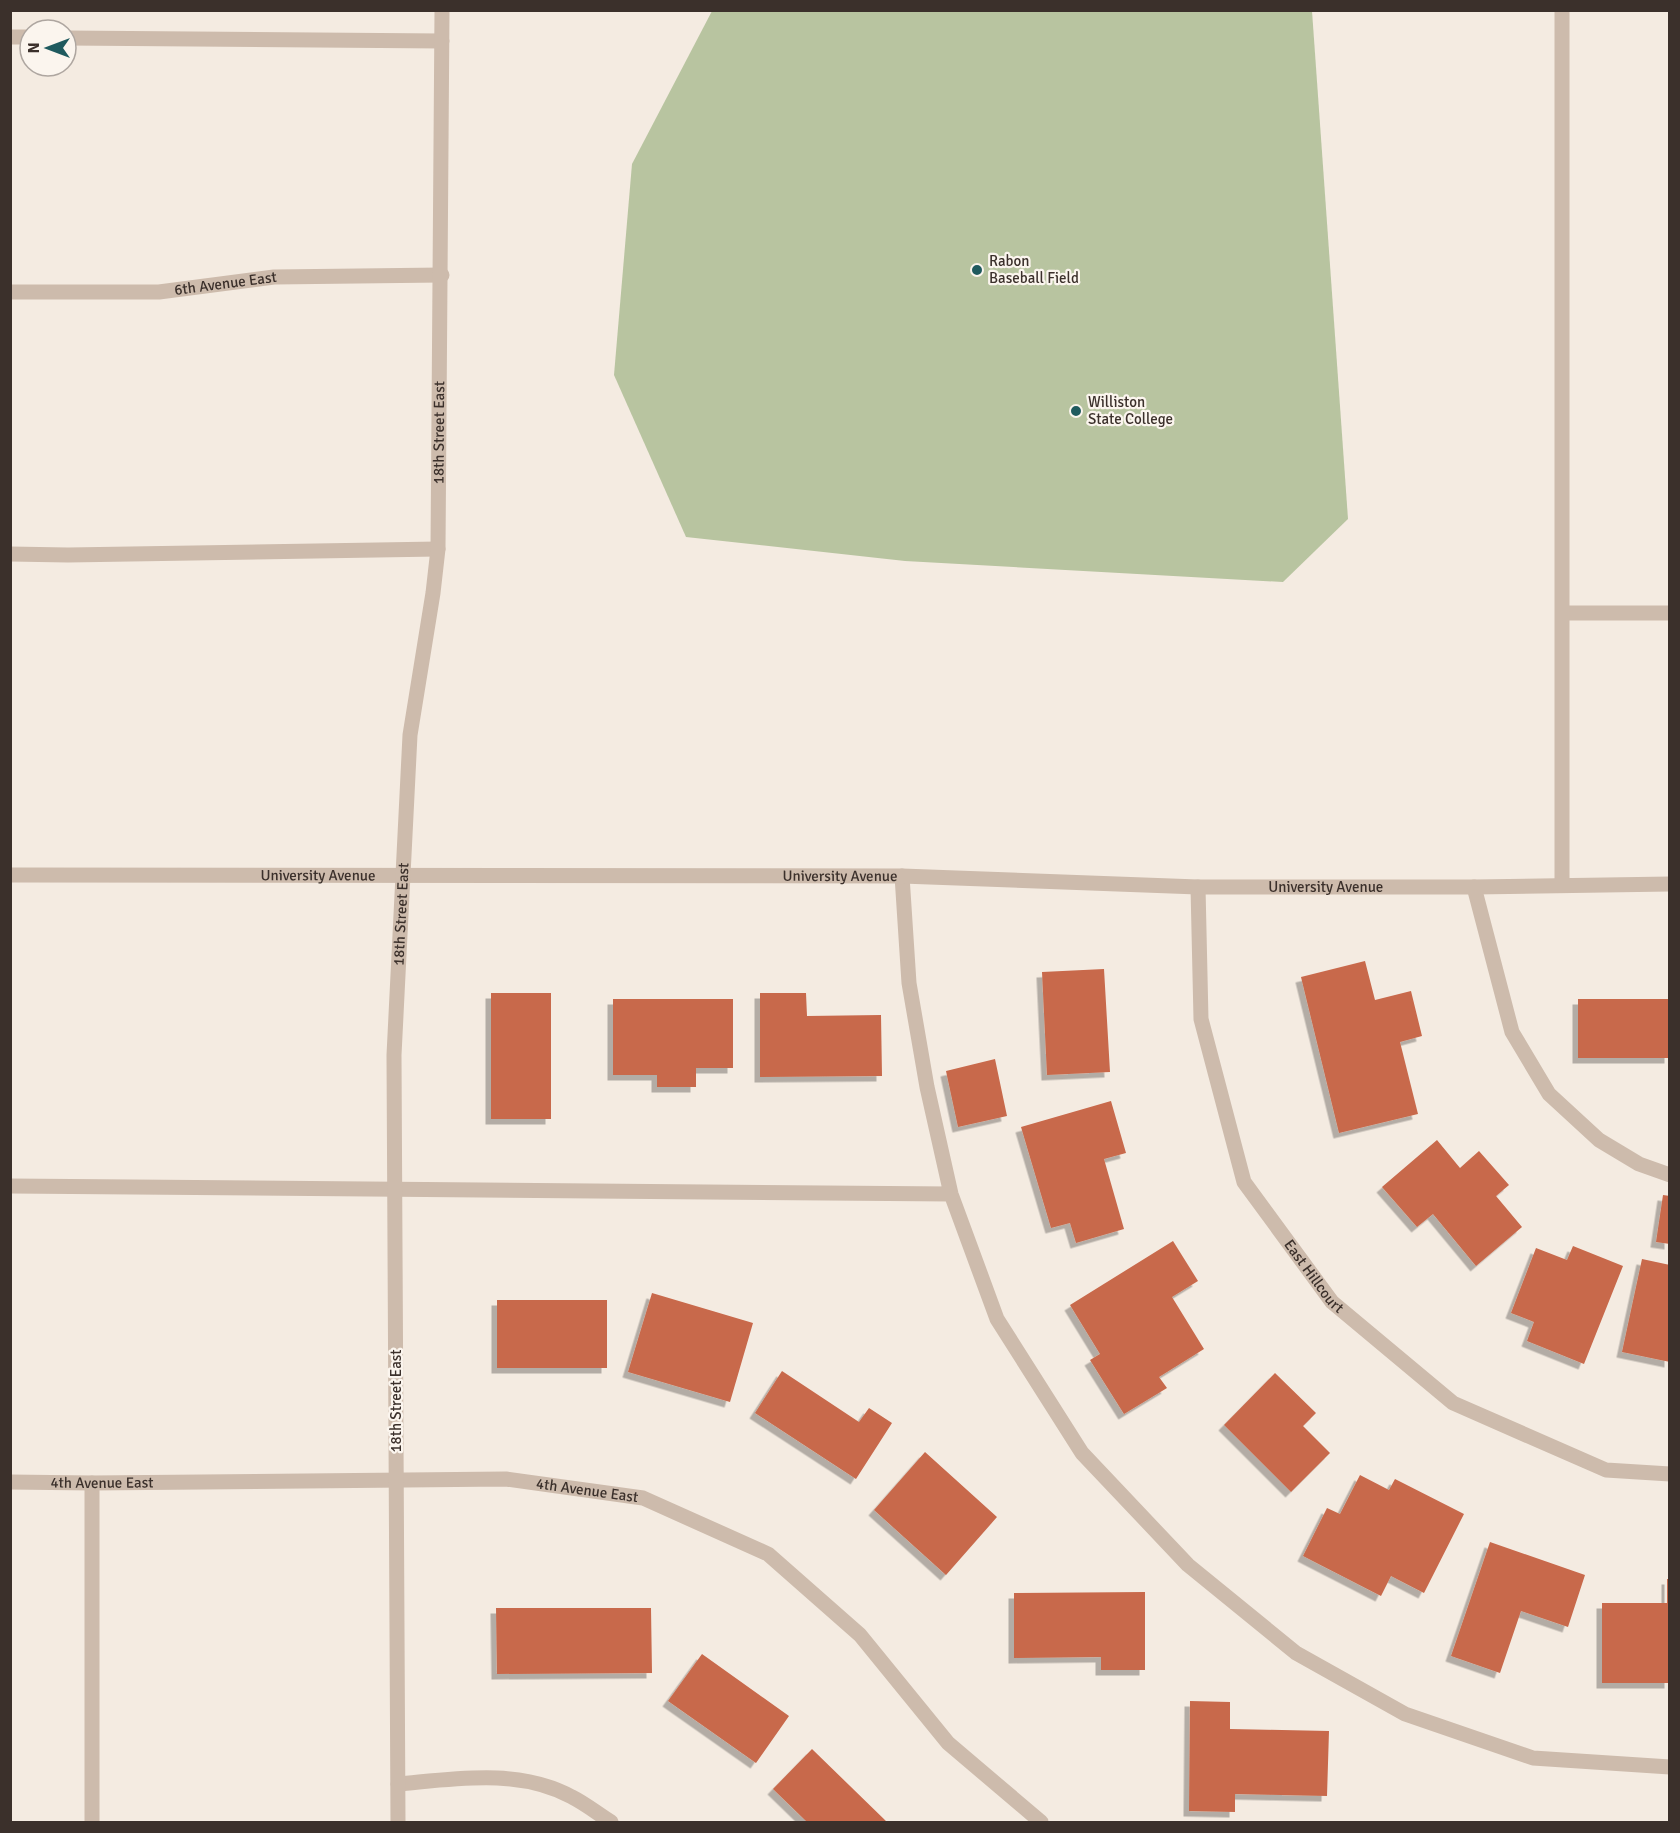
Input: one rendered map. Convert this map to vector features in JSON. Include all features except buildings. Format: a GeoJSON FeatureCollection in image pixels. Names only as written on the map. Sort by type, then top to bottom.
{"type":"FeatureCollection","features":[{"type":"Feature","properties":{"kind":"street","name":"18th Street East"},"geometry":{"type":"LineString","coordinates":[[398,1822],[394,1054],[410,735],[438,549],[442,275],[442,10]]}},
{"type":"Feature","properties":{"kind":"street"},"geometry":{"type":"LineString","coordinates":[[1562,10],[1562,885]]}},
{"type":"Feature","properties":{"kind":"street"},"geometry":{"type":"LineString","coordinates":[[78,38],[442,41]]}},
{"type":"Feature","properties":{"kind":"street","name":"6th Avenue East"},"geometry":{"type":"LineString","coordinates":[[10,292],[159,292],[274,277],[442,275]]}},
{"type":"Feature","properties":{"kind":"street"},"geometry":{"type":"LineString","coordinates":[[10,554],[438,549]]}},
{"type":"Feature","properties":{"kind":"street"},"geometry":{"type":"LineString","coordinates":[[1562,613],[1670,613]]}},
{"type":"Feature","properties":{"kind":"street","name":"University Avenue"},"geometry":{"type":"LineString","coordinates":[[10,875],[902,876],[1198,887],[1670,884]]}},
{"type":"Feature","properties":{"kind":"street"},"geometry":{"type":"LineString","coordinates":[[902,876],[909,983],[927,1088],[951,1194],[997,1319],[1082,1453],[1188,1565],[1296,1653],[1405,1714],[1533,1758],[1670,1767]]}},
{"type":"Feature","properties":{"kind":"street","name":"East Hillcourt"},"geometry":{"type":"LineString","coordinates":[[1198,887],[1201,1019],[1244,1182],[1332,1302],[1453,1402],[1606,1470],[1670,1474]]}},
{"type":"Feature","properties":{"kind":"street"},"geometry":{"type":"LineString","coordinates":[[1474,887],[1512,1032],[1549,1094],[1599,1140],[1640,1164],[1670,1175]]}},
{"type":"Feature","properties":{"kind":"street"},"geometry":{"type":"LineString","coordinates":[[10,1186],[951,1194]]}},
{"type":"Feature","properties":{"kind":"street","name":"4th Avenue East"},"geometry":{"type":"LineString","coordinates":[[10,1482],[506,1479],[643,1498],[768,1554],[860,1635],[948,1743],[1041,1822]]}},
{"type":"Feature","properties":{"kind":"street"},"geometry":{"type":"LineString","coordinates":[[92,1483],[92,1822]]}},
{"type":"Feature","properties":{"kind":"street"},"geometry":{"type":"LineString","coordinates":[[398,1784],[477,1777],[526,1780],[571,1796],[611,1822]]}},
{"type":"Feature","properties":{"kind":"green space","name":"Rabon Baseball Field"},"geometry":{"type":"Polygon","coordinates":[[[712,11],[1312,11],[1348,519],[1283,582],[905,561],[686,537],[614,375],[632,164],[712,11]]]}},
{"type":"Feature","properties":{"kind":"place","name":"Rabon Baseball Field"},"geometry":{"type":"Point","coordinates":[977,270]}},
{"type":"Feature","properties":{"kind":"place","name":"Williston State College"},"geometry":{"type":"Point","coordinates":[1076,411]}}]}
